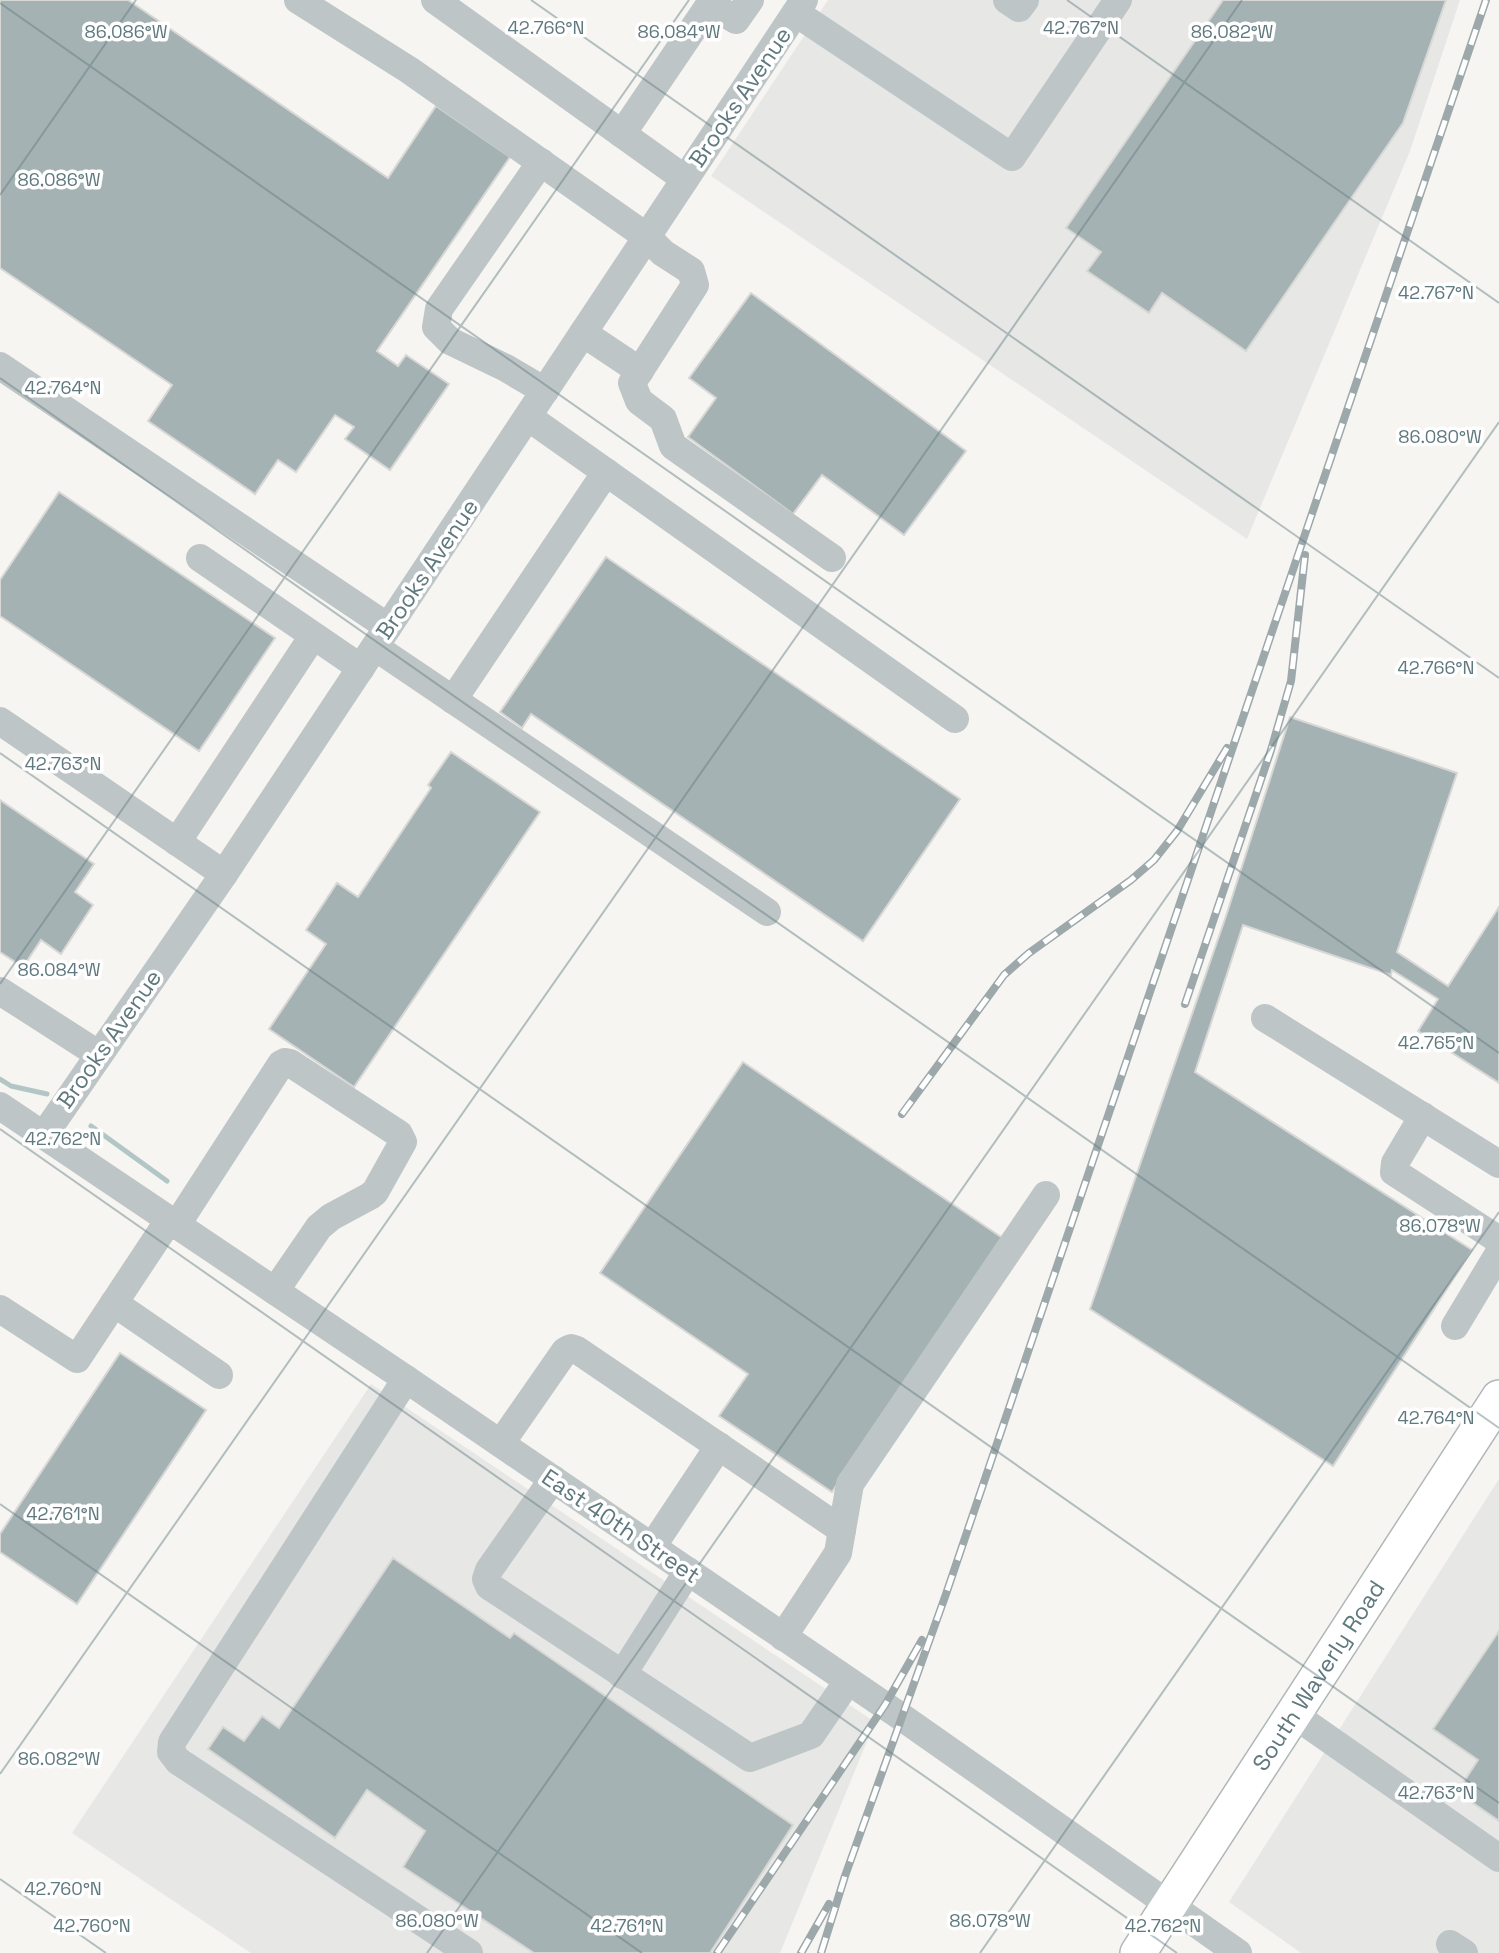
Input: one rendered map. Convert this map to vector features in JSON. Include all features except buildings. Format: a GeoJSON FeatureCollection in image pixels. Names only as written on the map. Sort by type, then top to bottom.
{"type":"FeatureCollection","features":[{"type":"Feature","properties":{"kind":"main road","name":"South Waverly Road"},"geometry":{"type":"LineString","coordinates":[[1138,1953],[1499,1398]]}},
{"type":"Feature","properties":{"kind":"street"},"geometry":{"type":"LineString","coordinates":[[298,0],[409,69],[648,237],[663,253],[691,271],[695,285],[632,383],[639,401],[663,419],[673,446],[831,558]]}},
{"type":"Feature","properties":{"kind":"street"},"geometry":{"type":"LineString","coordinates":[[435,0],[685,179]]}},
{"type":"Feature","properties":{"kind":"street"},"geometry":{"type":"LineString","coordinates":[[622,134],[710,4],[736,20],[750,0]]}},
{"type":"Feature","properties":{"kind":"street"},"geometry":{"type":"LineString","coordinates":[[1007,0],[1019,8],[1025,0]]}},
{"type":"Feature","properties":{"kind":"street"},"geometry":{"type":"LineString","coordinates":[[800,7],[1012,157],[1118,0]]}},
{"type":"Feature","properties":{"kind":"street","name":"Brooks Avenue"},"geometry":{"type":"LineString","coordinates":[[44,1135],[224,874],[800,7]]}},
{"type":"Feature","properties":{"kind":"street"},"geometry":{"type":"LineString","coordinates":[[541,162],[439,309],[436,327],[450,341],[506,368],[545,391]]}},
{"type":"Feature","properties":{"kind":"street"},"geometry":{"type":"LineString","coordinates":[[583,333],[640,371]]}},
{"type":"Feature","properties":{"kind":"street"},"geometry":{"type":"LineString","coordinates":[[0,366],[375,647],[767,912]]}},
{"type":"Feature","properties":{"kind":"street"},"geometry":{"type":"LineString","coordinates":[[528,417],[955,719]]}},
{"type":"Feature","properties":{"kind":"street"},"geometry":{"type":"LineString","coordinates":[[453,700],[606,472]]}},
{"type":"Feature","properties":{"kind":"street"},"geometry":{"type":"LineString","coordinates":[[200,558],[313,636],[375,647]]}},
{"type":"Feature","properties":{"kind":"street"},"geometry":{"type":"LineString","coordinates":[[177,842],[313,636]]}},
{"type":"Feature","properties":{"kind":"street"},"geometry":{"type":"LineString","coordinates":[[0,721],[224,874]]}},
{"type":"Feature","properties":{"kind":"street"},"geometry":{"type":"LineString","coordinates":[[0,991],[98,1054]]}},
{"type":"Feature","properties":{"kind":"street"},"geometry":{"type":"LineString","coordinates":[[1265,1018],[1499,1164]]}},
{"type":"Feature","properties":{"kind":"street"},"geometry":{"type":"LineString","coordinates":[[0,1308],[77,1359],[281,1064],[285,1062],[400,1134],[403,1142],[375,1192],[331,1217],[319,1227],[275,1291]]}},
{"type":"Feature","properties":{"kind":"street","name":"East 40th Street"},"geometry":{"type":"LineString","coordinates":[[0,1106],[501,1443],[1238,1953]]}},
{"type":"Feature","properties":{"kind":"street"},"geometry":{"type":"LineString","coordinates":[[1423,1116],[1395,1163],[1394,1172],[1499,1240]]}},
{"type":"Feature","properties":{"kind":"street"},"geometry":{"type":"LineString","coordinates":[[783,1637],[838,1553],[849,1484],[1046,1195]]}},
{"type":"Feature","properties":{"kind":"street"},"geometry":{"type":"LineString","coordinates":[[1455,1326],[1499,1253]]}},
{"type":"Feature","properties":{"kind":"street"},"geometry":{"type":"LineString","coordinates":[[114,1303],[219,1376]]}},
{"type":"Feature","properties":{"kind":"street"},"geometry":{"type":"LineString","coordinates":[[501,1443],[565,1352],[577,1350],[842,1530]]}},
{"type":"Feature","properties":{"kind":"street"},"geometry":{"type":"LineString","coordinates":[[406,1379],[172,1741],[171,1752],[178,1761],[469,1953]]}},
{"type":"Feature","properties":{"kind":"street"},"geometry":{"type":"LineString","coordinates":[[652,1547],[719,1446]]}},
{"type":"Feature","properties":{"kind":"street"},"geometry":{"type":"LineString","coordinates":[[553,1479],[489,1570],[486,1579],[489,1586],[750,1758],[811,1735],[848,1681]]}},
{"type":"Feature","properties":{"kind":"street"},"geometry":{"type":"LineString","coordinates":[[622,1675],[688,1571]]}},
{"type":"Feature","properties":{"kind":"street"},"geometry":{"type":"LineString","coordinates":[[1293,1714],[1499,1858]]}},
{"type":"Feature","properties":{"kind":"shaded area"},"geometry":{"type":"Polygon","coordinates":[[[828,0],[1460,0],[1410,151],[1247,539],[711,176],[828,0]]]}},
{"type":"Feature","properties":{"kind":"shaded area"},"geometry":{"type":"Polygon","coordinates":[[[371,1384],[875,1722],[780,1953],[251,1953],[72,1833],[371,1384]]]}},
{"type":"Feature","properties":{"kind":"shaded area"},"geometry":{"type":"Polygon","coordinates":[[[1499,1479],[1499,1953],[1301,1953],[1229,1902],[1499,1479]]]}},
{"type":"Feature","properties":{"kind":"waterway"},"geometry":{"type":"LineString","coordinates":[[0,1079],[11,1086],[47,1094]]}},
{"type":"Feature","properties":{"kind":"waterway"},"geometry":{"type":"LineString","coordinates":[[91,1126],[167,1181]]}},
{"type":"Feature","properties":{"kind":"railway"},"geometry":{"type":"LineString","coordinates":[[821,1953],[845,1876],[946,1594],[1486,0]]}},
{"type":"Feature","properties":{"kind":"railway"},"geometry":{"type":"LineString","coordinates":[[1185,1004],[1271,750],[1291,681],[1305,555]]}},
{"type":"Feature","properties":{"kind":"railway"},"geometry":{"type":"LineString","coordinates":[[902,1114],[1004,975],[1029,953],[1131,880],[1154,860],[1177,831],[1227,748]]}},
{"type":"Feature","properties":{"kind":"railway"},"geometry":{"type":"LineString","coordinates":[[717,1953],[885,1705],[922,1640]]}},
{"type":"Feature","properties":{"kind":"railway"},"geometry":{"type":"LineString","coordinates":[[801,1953],[829,1904]]}}]}
